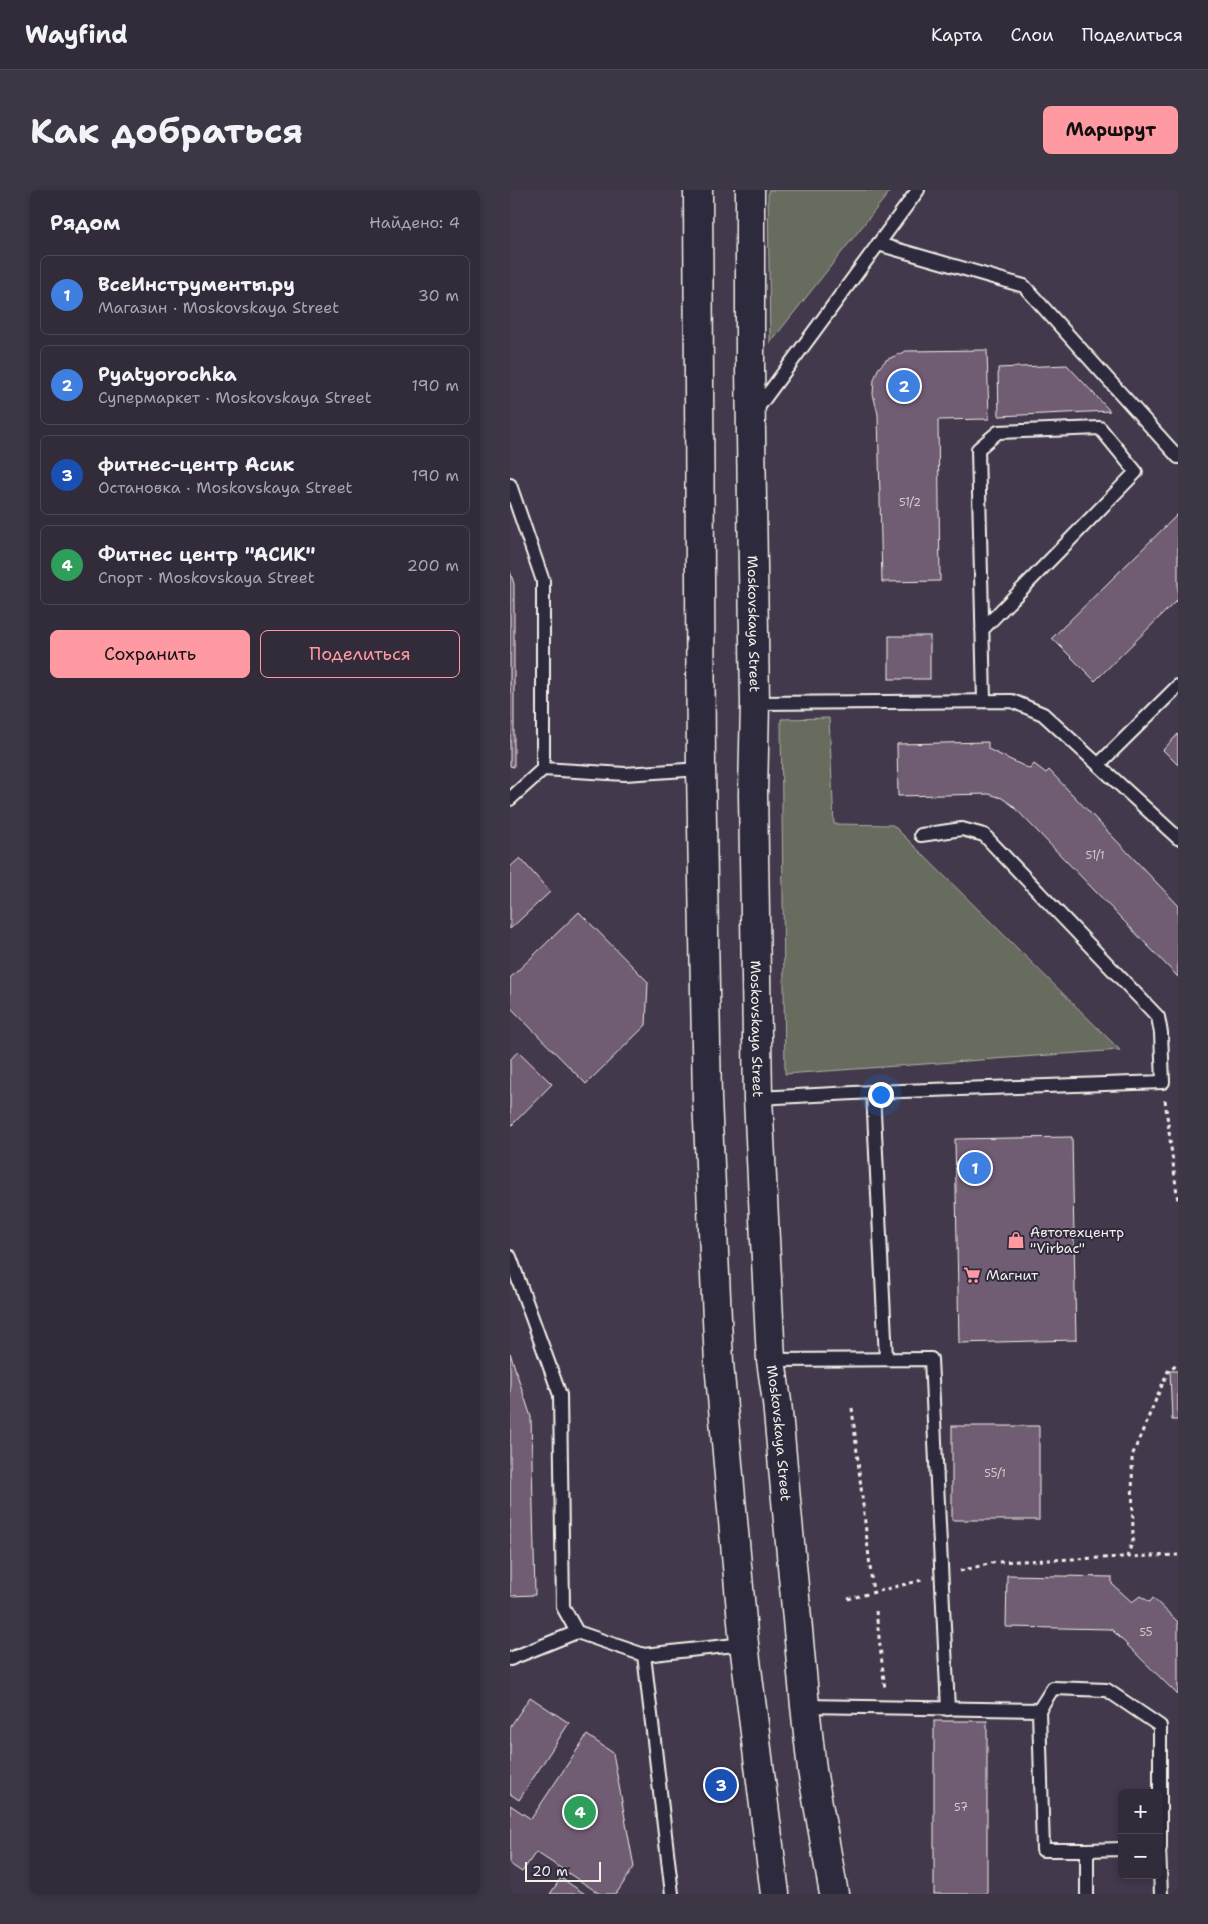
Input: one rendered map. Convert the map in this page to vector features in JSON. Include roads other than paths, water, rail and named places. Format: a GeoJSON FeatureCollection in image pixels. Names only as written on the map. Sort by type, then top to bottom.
{"type":"FeatureCollection","features":[{"type":"Feature","properties":{"kind":"highway"},"geometry":{"type":"LineString","coordinates":[[698,190],[701,769],[707,1099],[719,1364],[744,1644],[775,1894]]}},
{"type":"Feature","properties":{"kind":"highway","name":"Moskovskaya Street"},"geometry":{"type":"LineString","coordinates":[[750,190],[755,703],[753,794],[758,1098],[772,1360],[805,1706],[812,1770],[834,1894]]}},
{"type":"Feature","properties":{"kind":"lane"},"geometry":{"type":"LineString","coordinates":[[751,417],[918,190]]}},
{"type":"Feature","properties":{"kind":"lane"},"geometry":{"type":"LineString","coordinates":[[878,244],[1024,286],[1178,457]]}},
{"type":"Feature","properties":{"kind":"lane"},"geometry":{"type":"LineString","coordinates":[[982,630],[1136,472],[1100,428],[998,432],[978,449],[982,630],[984,700]]}},
{"type":"Feature","properties":{"kind":"lane"},"geometry":{"type":"LineString","coordinates":[[510,485],[544,581],[544,769]]}},
{"type":"Feature","properties":{"kind":"lane"},"geometry":{"type":"LineString","coordinates":[[1099,764],[1178,686]]}},
{"type":"Feature","properties":{"kind":"lane"},"geometry":{"type":"LineString","coordinates":[[755,703],[1012,701],[1043,714],[1178,838]]}},
{"type":"Feature","properties":{"kind":"lane"},"geometry":{"type":"LineString","coordinates":[[510,799],[544,769],[625,774],[701,769]]}},
{"type":"Feature","properties":{"kind":"lane"},"geometry":{"type":"LineString","coordinates":[[758,1098],[1163,1082],[1161,1033],[1158,1017],[984,834],[962,830],[921,834]]}},
{"type":"Feature","properties":{"kind":"lane"},"geometry":{"type":"LineString","coordinates":[[873,1092],[886,1358]]}},
{"type":"Feature","properties":{"kind":"lane"},"geometry":{"type":"LineString","coordinates":[[510,1256],[560,1395],[563,1607],[577,1632]]}},
{"type":"Feature","properties":{"kind":"lane"},"geometry":{"type":"LineString","coordinates":[[772,1360],[931,1359],[948,1709]]}},
{"type":"Feature","properties":{"kind":"lane"},"geometry":{"type":"LineString","coordinates":[[510,1659],[577,1632],[644,1655],[744,1644]]}},
{"type":"Feature","properties":{"kind":"lane"},"geometry":{"type":"LineString","coordinates":[[644,1655],[672,1894]]}},
{"type":"Feature","properties":{"kind":"lane"},"geometry":{"type":"LineString","coordinates":[[1118,1849],[1043,1850],[1039,1710],[1053,1688],[1107,1690],[1160,1726],[1159,1834]]}},
{"type":"Feature","properties":{"kind":"lane"},"geometry":{"type":"LineString","coordinates":[[805,1706],[1039,1710]]}},
{"type":"Feature","properties":{"kind":"lane"},"geometry":{"type":"LineString","coordinates":[[1087,1850],[1088,1894]]}},
{"type":"Feature","properties":{"kind":"lane"},"geometry":{"type":"LineString","coordinates":[[1160,1879],[1161,1894]]}},
{"type":"Feature","properties":{"kind":"place","name":"Pyatyorochka"},"geometry":{"type":"Point","coordinates":[904,386]}},
{"type":"Feature","properties":{"kind":"place","name":"ВсеИнструменты.ру"},"geometry":{"type":"Point","coordinates":[975,1168]}},
{"type":"Feature","properties":{"kind":"place","name":"Автотехцентр \"Virbac\""},"geometry":{"type":"Point","coordinates":[1016,1240]}},
{"type":"Feature","properties":{"kind":"place","name":"Магнит"},"geometry":{"type":"Point","coordinates":[972,1275]}},
{"type":"Feature","properties":{"kind":"place","name":"фитнес-центр Асик"},"geometry":{"type":"Point","coordinates":[721,1785]}},
{"type":"Feature","properties":{"kind":"place","name":"Фитнес центр \"АСИК\""},"geometry":{"type":"Point","coordinates":[580,1812]}}]}
